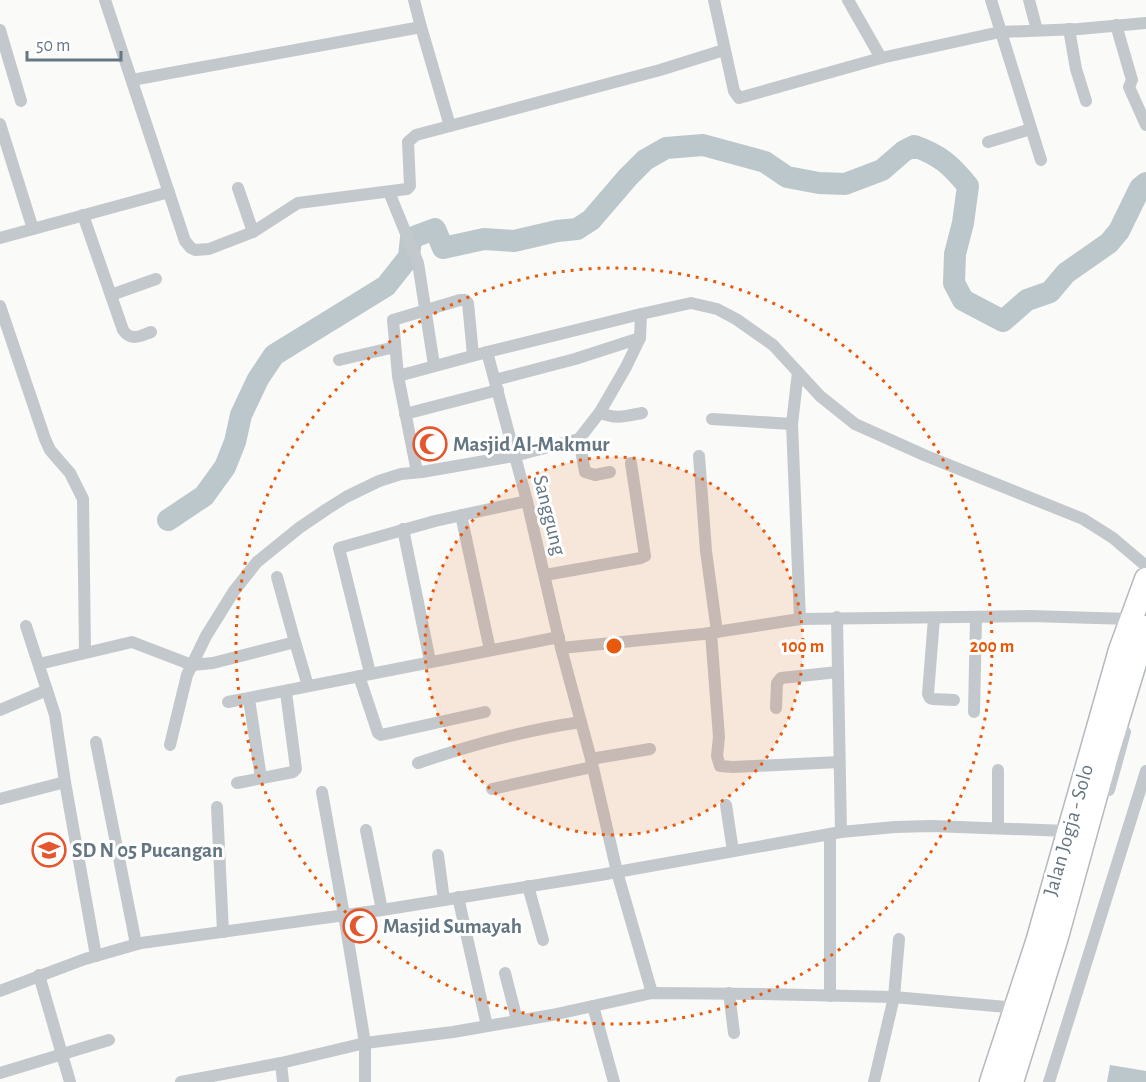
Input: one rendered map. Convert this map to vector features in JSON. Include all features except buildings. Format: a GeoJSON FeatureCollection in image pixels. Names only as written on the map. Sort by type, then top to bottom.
{"type":"FeatureCollection","features":[{"type":"Feature","properties":{"kind":"highway","name":"Jalan Jogja - Solo"},"geometry":{"type":"LineString","coordinates":[[992,1082],[1024,1009],[1108,752],[1142,628],[1146,579]]}},
{"type":"Feature","properties":{"kind":"highway","name":"Jalan Jogja - Solo"},"geometry":{"type":"LineString","coordinates":[[1012,1082],[1037,942],[1068,831],[1142,628]]}},
{"type":"Feature","properties":{"kind":"street"},"geometry":{"type":"LineString","coordinates":[[105,0],[185,241],[191,248],[209,249],[253,232],[298,203],[389,192],[410,187],[408,142],[419,134],[660,70],[724,50]]}},
{"type":"Feature","properties":{"kind":"street"},"geometry":{"type":"LineString","coordinates":[[414,0],[450,126]]}},
{"type":"Feature","properties":{"kind":"street"},"geometry":{"type":"LineString","coordinates":[[714,0],[734,93],[739,98],[881,58],[1000,32],[1146,23]]}},
{"type":"Feature","properties":{"kind":"street"},"geometry":{"type":"LineString","coordinates":[[848,0],[881,58]]}},
{"type":"Feature","properties":{"kind":"street"},"geometry":{"type":"LineString","coordinates":[[991,0],[1041,160]]}},
{"type":"Feature","properties":{"kind":"street"},"geometry":{"type":"LineString","coordinates":[[1029,0],[1037,30]]}},
{"type":"Feature","properties":{"kind":"street"},"geometry":{"type":"LineString","coordinates":[[1116,25],[1132,80],[1129,87],[1142,108],[1146,125]]}},
{"type":"Feature","properties":{"kind":"street"},"geometry":{"type":"LineString","coordinates":[[132,80],[421,27]]}},
{"type":"Feature","properties":{"kind":"street"},"geometry":{"type":"LineString","coordinates":[[1069,29],[1076,69],[1086,101]]}},
{"type":"Feature","properties":{"kind":"street"},"geometry":{"type":"LineString","coordinates":[[0,30],[21,101]]}},
{"type":"Feature","properties":{"kind":"street"},"geometry":{"type":"LineString","coordinates":[[0,124],[33,229]]}},
{"type":"Feature","properties":{"kind":"street"},"geometry":{"type":"LineString","coordinates":[[988,142],[1031,129]]}},
{"type":"Feature","properties":{"kind":"street"},"geometry":{"type":"LineString","coordinates":[[238,188],[253,232]]}},
{"type":"Feature","properties":{"kind":"street"},"geometry":{"type":"LineString","coordinates":[[0,238],[169,192]]}},
{"type":"Feature","properties":{"kind":"street"},"geometry":{"type":"LineString","coordinates":[[389,192],[418,263],[434,365]]}},
{"type":"Feature","properties":{"kind":"street"},"geometry":{"type":"LineString","coordinates":[[83,215],[123,330],[127,336],[139,337],[152,332]]}},
{"type":"Feature","properties":{"kind":"street"},"geometry":{"type":"LineString","coordinates":[[111,296],[156,279]]}},
{"type":"Feature","properties":{"kind":"street"},"geometry":{"type":"LineString","coordinates":[[417,472],[398,376],[393,320],[465,300],[468,303],[473,355]]}},
{"type":"Feature","properties":{"kind":"street"},"geometry":{"type":"LineString","coordinates":[[398,376],[473,355],[691,303],[717,309],[774,345],[827,403],[855,424],[924,455],[1083,519],[1113,538],[1146,566]]}},
{"type":"Feature","properties":{"kind":"street"},"geometry":{"type":"LineString","coordinates":[[0,306],[45,439],[50,450],[70,473],[83,499],[85,652]]}},
{"type":"Feature","properties":{"kind":"street"},"geometry":{"type":"LineString","coordinates":[[170,744],[187,675],[206,636],[234,591],[257,562],[299,528],[346,497],[379,481],[401,474],[514,456],[579,439],[600,412],[626,367],[640,338],[641,314]]}},
{"type":"Feature","properties":{"kind":"street"},"geometry":{"type":"LineString","coordinates":[[405,414],[640,338]]}},
{"type":"Feature","properties":{"kind":"street"},"geometry":{"type":"LineString","coordinates":[[339,360],[395,347]]}},
{"type":"Feature","properties":{"kind":"street","name":"Sanggung"},"geometry":{"type":"LineString","coordinates":[[487,352],[527,501],[617,872],[652,993]]}},
{"type":"Feature","properties":{"kind":"street"},"geometry":{"type":"LineString","coordinates":[[798,372],[792,424],[800,619]]}},
{"type":"Feature","properties":{"kind":"street"},"geometry":{"type":"LineString","coordinates":[[600,412],[615,418],[642,413]]}},
{"type":"Feature","properties":{"kind":"street"},"geometry":{"type":"LineString","coordinates":[[712,419],[792,424]]}},
{"type":"Feature","properties":{"kind":"street"},"geometry":{"type":"LineString","coordinates":[[579,439],[585,472],[595,476],[610,472]]}},
{"type":"Feature","properties":{"kind":"street"},"geometry":{"type":"LineString","coordinates":[[699,456],[714,632],[719,736],[717,756],[720,766],[839,762]]}},
{"type":"Feature","properties":{"kind":"street"},"geometry":{"type":"LineString","coordinates":[[545,575],[645,556],[631,463]]}},
{"type":"Feature","properties":{"kind":"street"},"geometry":{"type":"LineString","coordinates":[[485,712],[381,735],[378,733],[339,548],[403,529],[527,501]]}},
{"type":"Feature","properties":{"kind":"street"},"geometry":{"type":"LineString","coordinates":[[461,515],[490,650]]}},
{"type":"Feature","properties":{"kind":"street"},"geometry":{"type":"LineString","coordinates":[[403,529],[430,661]]}},
{"type":"Feature","properties":{"kind":"street"},"geometry":{"type":"LineString","coordinates":[[277,577],[308,686]]}},
{"type":"Feature","properties":{"kind":"street"},"geometry":{"type":"LineString","coordinates":[[228,702],[490,650],[714,632],[800,619],[1030,616],[1142,628]]}},
{"type":"Feature","properties":{"kind":"street"},"geometry":{"type":"LineString","coordinates":[[830,996],[839,762],[837,617]]}},
{"type":"Feature","properties":{"kind":"street"},"geometry":{"type":"LineString","coordinates":[[934,618],[928,694],[933,699],[954,700]]}},
{"type":"Feature","properties":{"kind":"street"},"geometry":{"type":"LineString","coordinates":[[974,712],[976,618]]}},
{"type":"Feature","properties":{"kind":"street"},"geometry":{"type":"LineString","coordinates":[[26,626],[55,715],[96,956]]}},
{"type":"Feature","properties":{"kind":"street"},"geometry":{"type":"LineString","coordinates":[[39,663],[132,642],[192,665],[213,663],[295,642]]}},
{"type":"Feature","properties":{"kind":"street"},"geometry":{"type":"LineString","coordinates":[[1022,1082],[1146,659]]}},
{"type":"Feature","properties":{"kind":"street"},"geometry":{"type":"LineString","coordinates":[[776,708],[777,683],[781,678],[838,672]]}},
{"type":"Feature","properties":{"kind":"street"},"geometry":{"type":"LineString","coordinates":[[0,710],[47,690]]}},
{"type":"Feature","properties":{"kind":"street"},"geometry":{"type":"LineString","coordinates":[[237,783],[292,772],[296,768],[286,692]]}},
{"type":"Feature","properties":{"kind":"street"},"geometry":{"type":"LineString","coordinates":[[249,699],[261,778]]}},
{"type":"Feature","properties":{"kind":"street"},"geometry":{"type":"LineString","coordinates":[[418,763],[469,746],[581,722]]}},
{"type":"Feature","properties":{"kind":"street"},"geometry":{"type":"LineString","coordinates":[[96,742],[142,943]]}},
{"type":"Feature","properties":{"kind":"street"},"geometry":{"type":"LineString","coordinates":[[492,789],[650,749]]}},
{"type":"Feature","properties":{"kind":"street"},"geometry":{"type":"LineString","coordinates":[[998,828],[999,770]]}},
{"type":"Feature","properties":{"kind":"street"},"geometry":{"type":"LineString","coordinates":[[1049,1082],[1146,771]]}},
{"type":"Feature","properties":{"kind":"street"},"geometry":{"type":"LineString","coordinates":[[0,799],[65,782]]}},
{"type":"Feature","properties":{"kind":"street"},"geometry":{"type":"LineString","coordinates":[[322,792],[345,915],[365,1044],[365,1082]]}},
{"type":"Feature","properties":{"kind":"street"},"geometry":{"type":"LineString","coordinates":[[726,805],[733,851]]}},
{"type":"Feature","properties":{"kind":"street"},"geometry":{"type":"LineString","coordinates":[[217,807],[223,932]]}},
{"type":"Feature","properties":{"kind":"street"},"geometry":{"type":"LineString","coordinates":[[0,991],[39,975],[142,943],[382,910],[836,834],[895,827],[1068,831]]}},
{"type":"Feature","properties":{"kind":"street"},"geometry":{"type":"LineString","coordinates":[[366,830],[382,910]]}},
{"type":"Feature","properties":{"kind":"street"},"geometry":{"type":"LineString","coordinates":[[438,855],[444,900]]}},
{"type":"Feature","properties":{"kind":"street"},"geometry":{"type":"LineString","coordinates":[[528,886],[543,940]]}},
{"type":"Feature","properties":{"kind":"street"},"geometry":{"type":"LineString","coordinates":[[458,897],[487,1026]]}},
{"type":"Feature","properties":{"kind":"street"},"geometry":{"type":"LineString","coordinates":[[874,1082],[894,997],[899,939]]}},
{"type":"Feature","properties":{"kind":"street"},"geometry":{"type":"LineString","coordinates":[[505,973],[517,1020]]}},
{"type":"Feature","properties":{"kind":"street"},"geometry":{"type":"LineString","coordinates":[[39,975],[70,1082]]}},
{"type":"Feature","properties":{"kind":"street"},"geometry":{"type":"LineString","coordinates":[[184,1081],[365,1044],[487,1026],[652,993],[894,997],[1024,1009]]}},
{"type":"Feature","properties":{"kind":"street"},"geometry":{"type":"LineString","coordinates":[[729,993],[734,1033]]}},
{"type":"Feature","properties":{"kind":"street"},"geometry":{"type":"LineString","coordinates":[[593,1006],[614,1082]]}},
{"type":"Feature","properties":{"kind":"street"},"geometry":{"type":"LineString","coordinates":[[0,1073],[109,1040]]}},
{"type":"Feature","properties":{"kind":"street"},"geometry":{"type":"LineString","coordinates":[[281,1063],[283,1082]]}},
{"type":"Feature","properties":{"kind":"shaded area"},"geometry":{"type":"Polygon","coordinates":[[[1110,1065],[1146,1071],[1146,1082],[1107,1082],[1110,1065]]]}},
{"type":"Feature","properties":{"kind":"waterway"},"geometry":{"type":"LineString","coordinates":[[168,520],[204,496],[225,467],[235,442],[241,415],[258,379],[274,355],[386,286],[409,257],[411,238],[435,229],[443,248],[484,239],[514,241],[577,229],[591,220],[645,160],[666,148],[703,145],[765,162],[787,177],[819,183],[845,184],[882,170],[904,151],[914,146],[931,153],[950,166],[968,186],[963,223],[955,254],[954,283],[963,300],[1003,321],[1027,300],[1050,292],[1066,273],[1109,243],[1119,231],[1140,188],[1146,183]]}},
{"type":"Feature","properties":{"kind":"place","name":"Masjid Al-Makmur"},"geometry":{"type":"Point","coordinates":[430,444]}},
{"type":"Feature","properties":{"kind":"place","name":"SD N 05 Pucangan"},"geometry":{"type":"Point","coordinates":[49,850]}},
{"type":"Feature","properties":{"kind":"place","name":"Masjid Sumayah"},"geometry":{"type":"Point","coordinates":[360,926]}}]}
